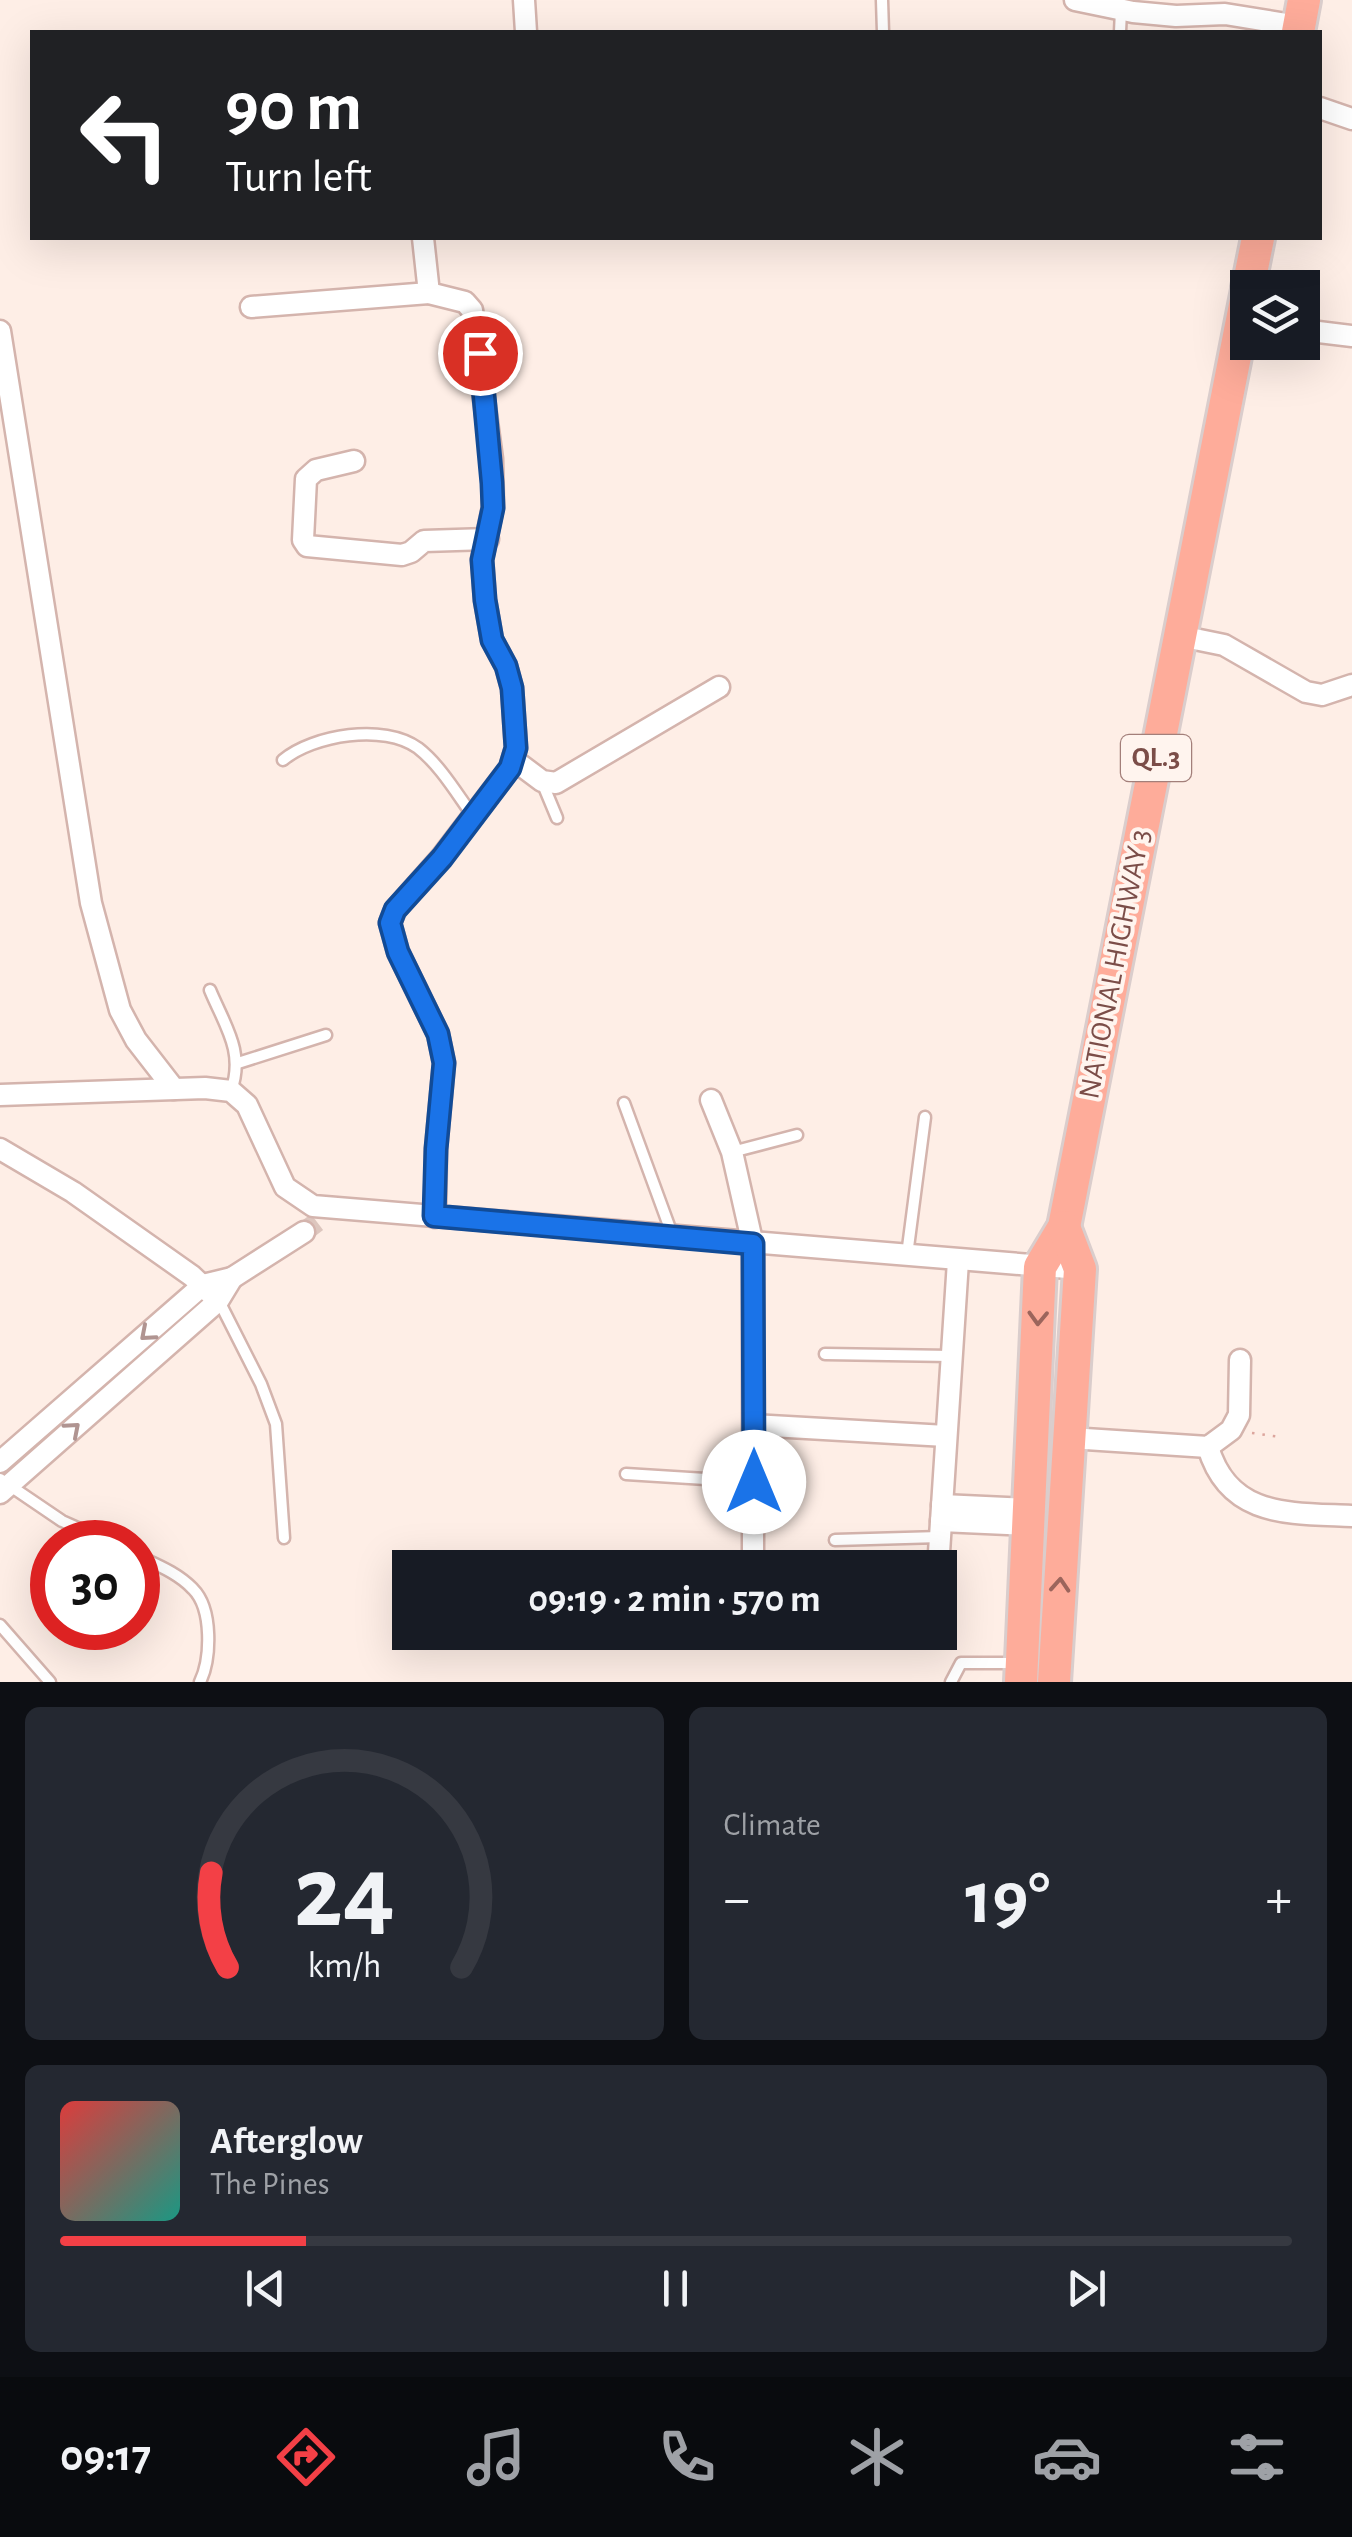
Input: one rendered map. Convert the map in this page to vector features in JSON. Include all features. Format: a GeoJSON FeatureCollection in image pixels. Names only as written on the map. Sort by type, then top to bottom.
{"type":"FeatureCollection","features":[{"type":"Feature","properties":{"kind":"highway","name":"NATIONAL HIGHWAY 3"},"geometry":{"type":"LineString","coordinates":[[1252,270],[1258,240]]}},
{"type":"Feature","properties":{"kind":"highway","name":"NATIONAL HIGHWAY 3"},"geometry":{"type":"LineString","coordinates":[[1022,1672],[1040,1267],[1064,1226],[1236,360]]}},
{"type":"Feature","properties":{"kind":"highway"},"geometry":{"type":"LineString","coordinates":[[1054,1682],[1080,1270],[1064,1226]]}},
{"type":"Feature","properties":{"kind":"street"},"geometry":{"type":"LineString","coordinates":[[524,0],[526,30]]}},
{"type":"Feature","properties":{"kind":"street"},"geometry":{"type":"LineString","coordinates":[[1074,0],[1176,16],[1300,20]]}},
{"type":"Feature","properties":{"kind":"street"},"geometry":{"type":"LineString","coordinates":[[1322,109],[1352,118]]}},
{"type":"Feature","properties":{"kind":"street"},"geometry":{"type":"LineString","coordinates":[[422,240],[429,293]]}},
{"type":"Feature","properties":{"kind":"street"},"geometry":{"type":"LineString","coordinates":[[251,307],[429,293],[465,302],[472,310],[492,459],[493,508],[482,560],[485,600],[492,640],[512,688],[514,760],[395,910],[390,923],[398,952],[438,1034],[444,1063],[434,1216]]}},
{"type":"Feature","properties":{"kind":"street"},"geometry":{"type":"LineString","coordinates":[[0,331],[91,903],[120,1010],[136,1040],[174,1089]]}},
{"type":"Feature","properties":{"kind":"street"},"geometry":{"type":"LineString","coordinates":[[1320,332],[1352,336]]}},
{"type":"Feature","properties":{"kind":"street"},"geometry":{"type":"LineString","coordinates":[[354,461],[316,470],[306,479],[302,540],[307,546],[402,554],[424,541],[488,538]]}},
{"type":"Feature","properties":{"kind":"street"},"geometry":{"type":"LineString","coordinates":[[1180,636],[1224,645],[1306,692],[1322,695],[1352,685]]}},
{"type":"Feature","properties":{"kind":"street"},"geometry":{"type":"LineString","coordinates":[[514,760],[542,781],[556,783],[719,687]]}},
{"type":"Feature","properties":{"kind":"street"},"geometry":{"type":"LineString","coordinates":[[0,1094],[231,1091],[247,1106],[285,1188],[313,1206],[1080,1270]]}},
{"type":"Feature","properties":{"kind":"street"},"geometry":{"type":"LineString","coordinates":[[712,1100],[732,1152],[753,1244],[753,1550]]}},
{"type":"Feature","properties":{"kind":"street"},"geometry":{"type":"LineString","coordinates":[[0,1149],[73,1192],[210,1293]]}},
{"type":"Feature","properties":{"kind":"street"},"geometry":{"type":"LineString","coordinates":[[0,1462],[210,1293],[333,1208]]}},
{"type":"Feature","properties":{"kind":"street"},"geometry":{"type":"LineString","coordinates":[[939,1550],[958,1260]]}},
{"type":"Feature","properties":{"kind":"street"},"geometry":{"type":"LineString","coordinates":[[3,1486],[210,1293]]}},
{"type":"Feature","properties":{"kind":"street"},"geometry":{"type":"LineString","coordinates":[[1070,1438],[1208,1447],[1231,1430],[1238,1415],[1240,1360]]}},
{"type":"Feature","properties":{"kind":"street"},"geometry":{"type":"LineString","coordinates":[[754,1425],[946,1436]]}},
{"type":"Feature","properties":{"kind":"street"},"geometry":{"type":"LineString","coordinates":[[1208,1447],[1223,1483],[1234,1494],[1271,1508],[1352,1516]]}},
{"type":"Feature","properties":{"kind":"street"},"geometry":{"type":"LineString","coordinates":[[941,1521],[1029,1517]]}},
{"type":"Feature","properties":{"kind":"lane"},"geometry":{"type":"LineString","coordinates":[[882,0],[883,30]]}},
{"type":"Feature","properties":{"kind":"lane"},"geometry":{"type":"LineString","coordinates":[[1120,10],[1120,30]]}},
{"type":"Feature","properties":{"kind":"lane"},"geometry":{"type":"LineString","coordinates":[[283,760],[297,748],[348,736],[378,735],[401,740],[418,748],[473,816]]}},
{"type":"Feature","properties":{"kind":"lane"},"geometry":{"type":"LineString","coordinates":[[542,781],[557,818]]}},
{"type":"Feature","properties":{"kind":"lane"},"geometry":{"type":"LineString","coordinates":[[210,990],[238,1063],[231,1091]]}},
{"type":"Feature","properties":{"kind":"lane"},"geometry":{"type":"LineString","coordinates":[[238,1063],[326,1036]]}},
{"type":"Feature","properties":{"kind":"lane"},"geometry":{"type":"LineString","coordinates":[[624,1103],[674,1238]]}},
{"type":"Feature","properties":{"kind":"lane"},"geometry":{"type":"LineString","coordinates":[[907,1256],[925,1118]]}},
{"type":"Feature","properties":{"kind":"lane"},"geometry":{"type":"LineString","coordinates":[[732,1152],[797,1134]]}},
{"type":"Feature","properties":{"kind":"lane"},"geometry":{"type":"LineString","coordinates":[[210,1293],[252,1366],[276,1424],[284,1538]]}},
{"type":"Feature","properties":{"kind":"lane"},"geometry":{"type":"LineString","coordinates":[[826,1354],[951,1356]]}},
{"type":"Feature","properties":{"kind":"lane"},"geometry":{"type":"LineString","coordinates":[[626,1474],[754,1482]]}},
{"type":"Feature","properties":{"kind":"lane"},"geometry":{"type":"LineString","coordinates":[[3,1486],[60,1520]]}},
{"type":"Feature","properties":{"kind":"lane"},"geometry":{"type":"LineString","coordinates":[[834,1540],[941,1521]]}},
{"type":"Feature","properties":{"kind":"lane"},"geometry":{"type":"LineString","coordinates":[[160,1566],[197,1591],[210,1643],[200,1682]]}},
{"type":"Feature","properties":{"kind":"lane"},"geometry":{"type":"LineString","coordinates":[[0,1625],[50,1682]]}},
{"type":"Feature","properties":{"kind":"lane"},"geometry":{"type":"LineString","coordinates":[[951,1682],[961,1663],[1022,1672]]}},
{"type":"Feature","properties":{"kind":"path"},"geometry":{"type":"LineString","coordinates":[[1231,1430],[1280,1437]]}},
{"type":"Feature","properties":{"kind":"tunnel"},"geometry":{"type":"LineString","coordinates":[[304,1232],[317,1222]]}},
{"type":"Feature","properties":{"kind":"route"},"geometry":{"type":"LineString","coordinates":[[480,353],[492,459],[493,508],[482,560],[485,600],[492,640],[512,688],[516,748],[510,768],[442,858],[395,910],[390,923],[398,952],[438,1034],[444,1063],[434,1216],[753,1244],[754,1482]]}}]}
